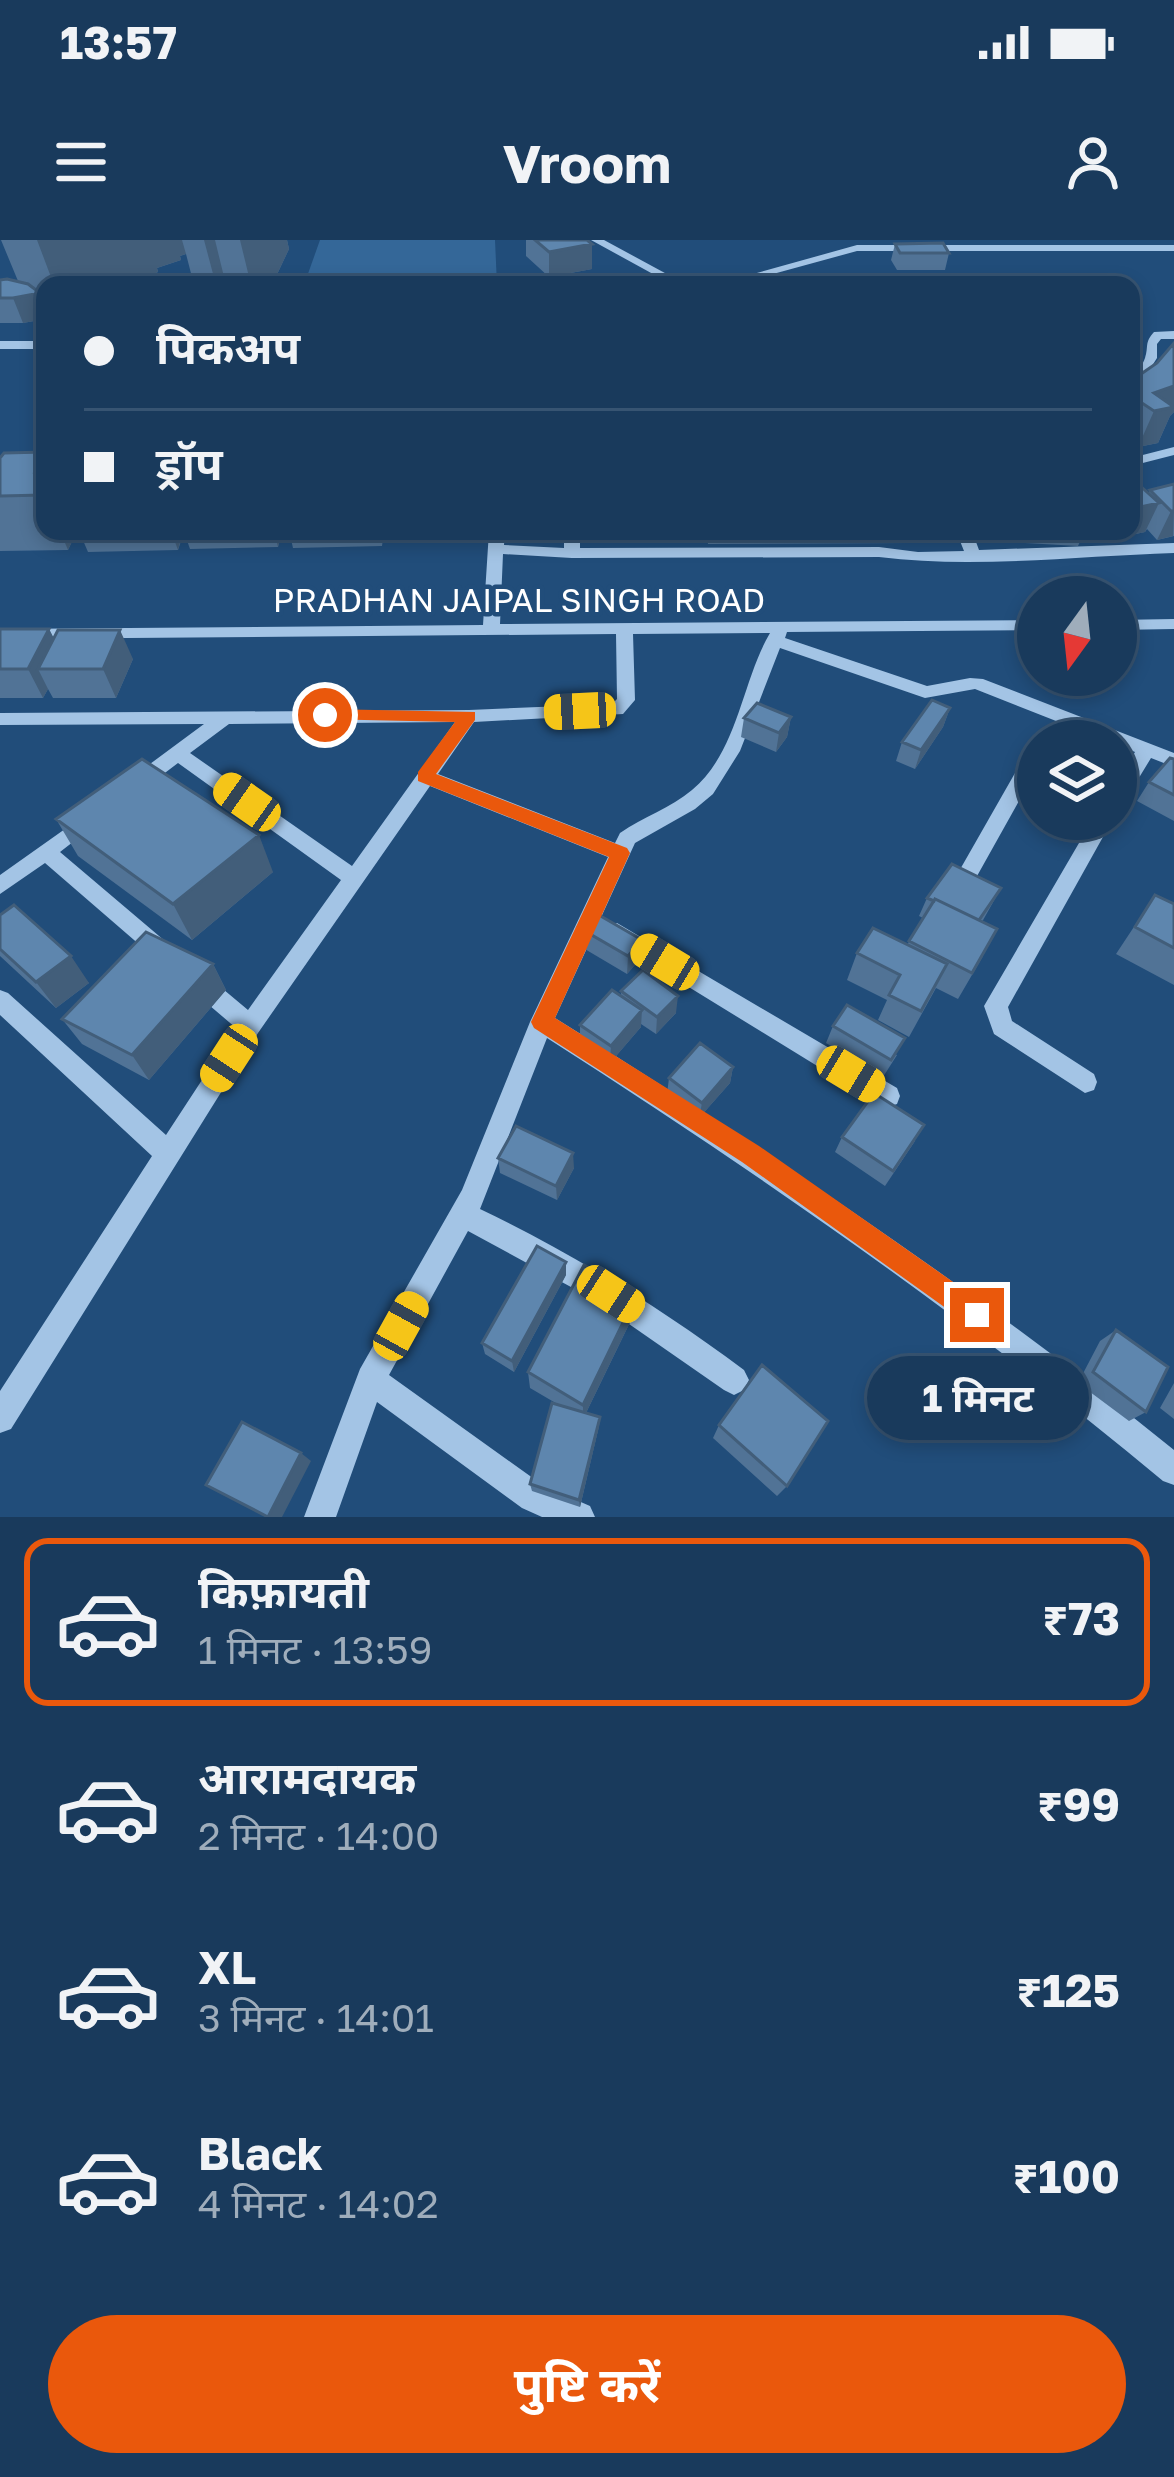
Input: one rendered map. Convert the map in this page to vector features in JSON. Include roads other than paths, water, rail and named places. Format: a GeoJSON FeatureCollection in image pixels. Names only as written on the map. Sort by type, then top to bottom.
{"type":"FeatureCollection","features":[{"type":"Feature","properties":{"kind":"street"},"geometry":{"type":"LineString","coordinates":[[596,240],[664,276]]}},
{"type":"Feature","properties":{"kind":"street"},"geometry":{"type":"LineString","coordinates":[[751,276],[877,244],[1174,248]]}},
{"type":"Feature","properties":{"kind":"street"},"geometry":{"type":"LineString","coordinates":[[1140,372],[1158,335],[1174,334]]}},
{"type":"Feature","properties":{"kind":"street"},"geometry":{"type":"LineString","coordinates":[[0,345],[36,345]]}},
{"type":"Feature","properties":{"kind":"street"},"geometry":{"type":"LineString","coordinates":[[1140,350],[1151,353]]}},
{"type":"Feature","properties":{"kind":"street"},"geometry":{"type":"LineString","coordinates":[[1140,356],[1151,353]]}},
{"type":"Feature","properties":{"kind":"street"},"geometry":{"type":"LineString","coordinates":[[1140,460],[1174,451]]}},
{"type":"Feature","properties":{"kind":"street"},"geometry":{"type":"LineString","coordinates":[[491,630],[496,540],[572,553],[879,552],[918,557],[1174,548]]}},
{"type":"Feature","properties":{"kind":"street"},"geometry":{"type":"LineString","coordinates":[[572,540],[572,553]]}},
{"type":"Feature","properties":{"kind":"street"},"geometry":{"type":"LineString","coordinates":[[968,540],[974,556]]}},
{"type":"Feature","properties":{"kind":"street"},"geometry":{"type":"LineString","coordinates":[[1137,625],[1174,624]]}},
{"type":"Feature","properties":{"kind":"street","name":"PRADHAN JAIPAL SINGH ROAD"},"geometry":{"type":"LineString","coordinates":[[0,634],[624,629],[778,634],[1017,626]]}},
{"type":"Feature","properties":{"kind":"street"},"geometry":{"type":"LineString","coordinates":[[0,719],[469,716],[622,708],[626,700],[624,629]]}},
{"type":"Feature","properties":{"kind":"street"},"geometry":{"type":"LineString","coordinates":[[320,1517],[370,1379],[463,1214],[542,1022],[627,838],[652,819],[687,806],[706,788],[740,736],[778,634],[925,692],[940,694],[960,683],[977,683],[1174,760]]}},
{"type":"Feature","properties":{"kind":"street"},"geometry":{"type":"LineString","coordinates":[[121,795],[229,714]]}},
{"type":"Feature","properties":{"kind":"street"},"geometry":{"type":"LineString","coordinates":[[1055,720],[1059,714]]}},
{"type":"Feature","properties":{"kind":"street"},"geometry":{"type":"LineString","coordinates":[[0,1418],[250,1026],[469,716]]}},
{"type":"Feature","properties":{"kind":"street"},"geometry":{"type":"LineString","coordinates":[[1137,765],[1147,749]]}},
{"type":"Feature","properties":{"kind":"street"},"geometry":{"type":"LineString","coordinates":[[178,753],[352,877]]}},
{"type":"Feature","properties":{"kind":"street"},"geometry":{"type":"LineString","coordinates":[[425,776],[620,853]]}},
{"type":"Feature","properties":{"kind":"street"},"geometry":{"type":"LineString","coordinates":[[965,879],[1017,787]]}},
{"type":"Feature","properties":{"kind":"street"},"geometry":{"type":"LineString","coordinates":[[0,886],[103,809]]}},
{"type":"Feature","properties":{"kind":"street"},"geometry":{"type":"LineString","coordinates":[[1085,1082],[1002,1028],[996,1006],[1091,840]]}},
{"type":"Feature","properties":{"kind":"street"},"geometry":{"type":"LineString","coordinates":[[46,852],[250,1026]]}},
{"type":"Feature","properties":{"kind":"street"},"geometry":{"type":"LineString","coordinates":[[591,916],[888,1096]]}},
{"type":"Feature","properties":{"kind":"street"},"geometry":{"type":"LineString","coordinates":[[0,1000],[167,1153]]}},
{"type":"Feature","properties":{"kind":"street"},"geometry":{"type":"LineString","coordinates":[[542,1022],[751,1154],[1052,1368],[1174,1470]]}},
{"type":"Feature","properties":{"kind":"street"},"geometry":{"type":"LineString","coordinates":[[463,1214],[576,1271],[682,1339],[734,1380]]}},
{"type":"Feature","properties":{"kind":"street"},"geometry":{"type":"LineString","coordinates":[[370,1379],[533,1497],[579,1517]]}}]}
